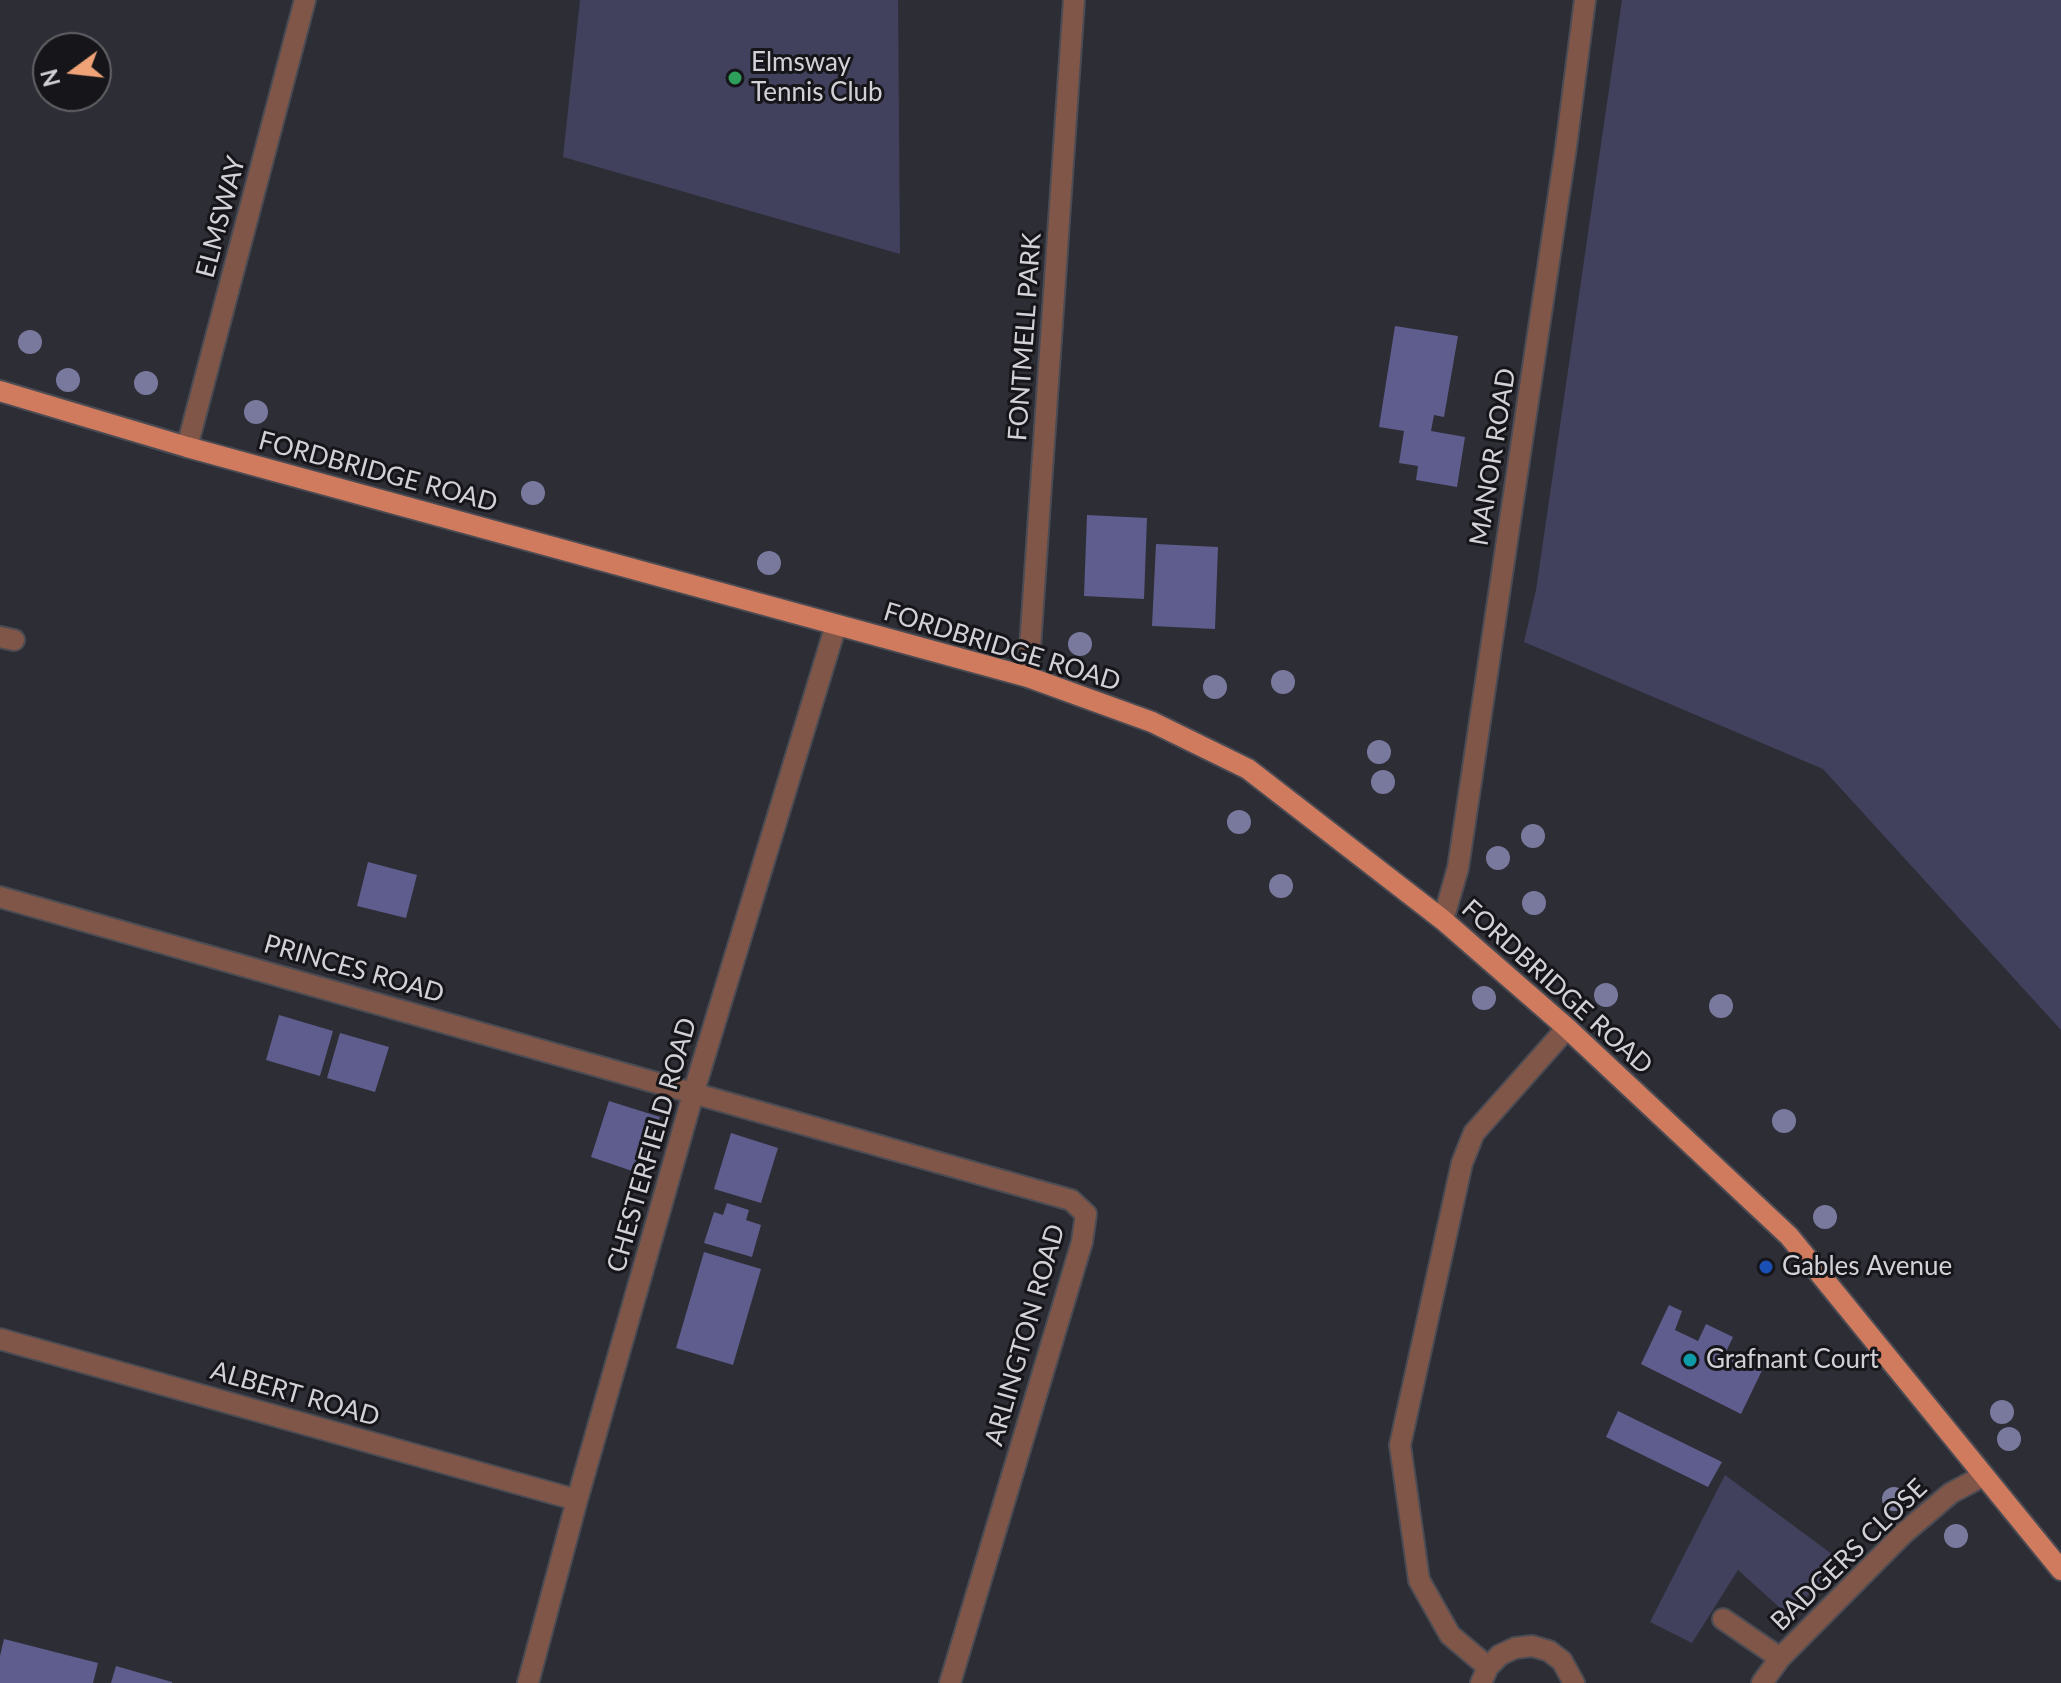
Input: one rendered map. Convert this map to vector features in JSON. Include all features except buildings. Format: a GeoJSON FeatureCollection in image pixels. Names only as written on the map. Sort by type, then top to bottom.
{"type":"FeatureCollection","features":[{"type":"Feature","properties":{"kind":"main road","name":"FORDBRIDGE ROAD"},"geometry":{"type":"LineString","coordinates":[[0,391],[187,447],[1028,677],[1152,722],[1248,769],[1443,920],[1567,1028],[1789,1236],[2061,1570]]}},
{"type":"Feature","properties":{"kind":"street","name":"ELMSWAY"},"geometry":{"type":"LineString","coordinates":[[187,447],[305,0]]}},
{"type":"Feature","properties":{"kind":"street","name":"FONTMELL PARK"},"geometry":{"type":"LineString","coordinates":[[1028,677],[1074,0]]}},
{"type":"Feature","properties":{"kind":"street","name":"MANOR ROAD"},"geometry":{"type":"LineString","coordinates":[[1443,920],[1460,852],[1566,147],[1585,0]]}},
{"type":"Feature","properties":{"kind":"street","name":"CHESTERFIELD ROAD"},"geometry":{"type":"LineString","coordinates":[[534,1682],[577,1500],[694,1091],[836,625]]}},
{"type":"Feature","properties":{"kind":"street","name":"PRINCES ROAD"},"geometry":{"type":"LineString","coordinates":[[0,897],[694,1091]]}},
{"type":"Feature","properties":{"kind":"street"},"geometry":{"type":"LineString","coordinates":[[1567,1028],[1474,1133],[1462,1163],[1400,1445],[1419,1580],[1450,1635],[1484,1675],[1508,1651],[1532,1646],[1549,1651],[1562,1661],[1574,1683]]}},
{"type":"Feature","properties":{"kind":"street","name":"ARLINGTON ROAD"},"geometry":{"type":"LineString","coordinates":[[694,1091],[1071,1200],[1086,1214],[1082,1242],[950,1683]]}},
{"type":"Feature","properties":{"kind":"street","name":"ALBERT ROAD"},"geometry":{"type":"LineString","coordinates":[[0,1339],[577,1500]]}},
{"type":"Feature","properties":{"kind":"street","name":"BADGERS CLOSE"},"geometry":{"type":"LineString","coordinates":[[1762,1683],[1780,1658],[1904,1533],[1951,1493],[1983,1476]]}},
{"type":"Feature","properties":{"kind":"street"},"geometry":{"type":"LineString","coordinates":[[1723,1619],[1780,1658]]}},
{"type":"Feature","properties":{"kind":"shaded area","name":"Elmsway Tennis Club"},"geometry":{"type":"Polygon","coordinates":[[[580,0],[898,0],[900,254],[563,157],[580,0]]]}},
{"type":"Feature","properties":{"kind":"shaded area"},"geometry":{"type":"Polygon","coordinates":[[[1622,0],[2061,0],[2061,1030],[1823,769],[1524,642],[1536,590],[1622,0]]]}},
{"type":"Feature","properties":{"kind":"shaded area"},"geometry":{"type":"Polygon","coordinates":[[[1725,1475],[1840,1560],[1789,1616],[1738,1570],[1692,1643],[1650,1622],[1725,1475]]]}},
{"type":"Feature","properties":{"kind":"place","name":"Elmsway Tennis Club"},"geometry":{"type":"Point","coordinates":[735,78]}},
{"type":"Feature","properties":{"kind":"place","name":"Gables Avenue"},"geometry":{"type":"Point","coordinates":[1766,1267]}},
{"type":"Feature","properties":{"kind":"place","name":"Grafnant Court"},"geometry":{"type":"Point","coordinates":[1690,1360]}}]}
